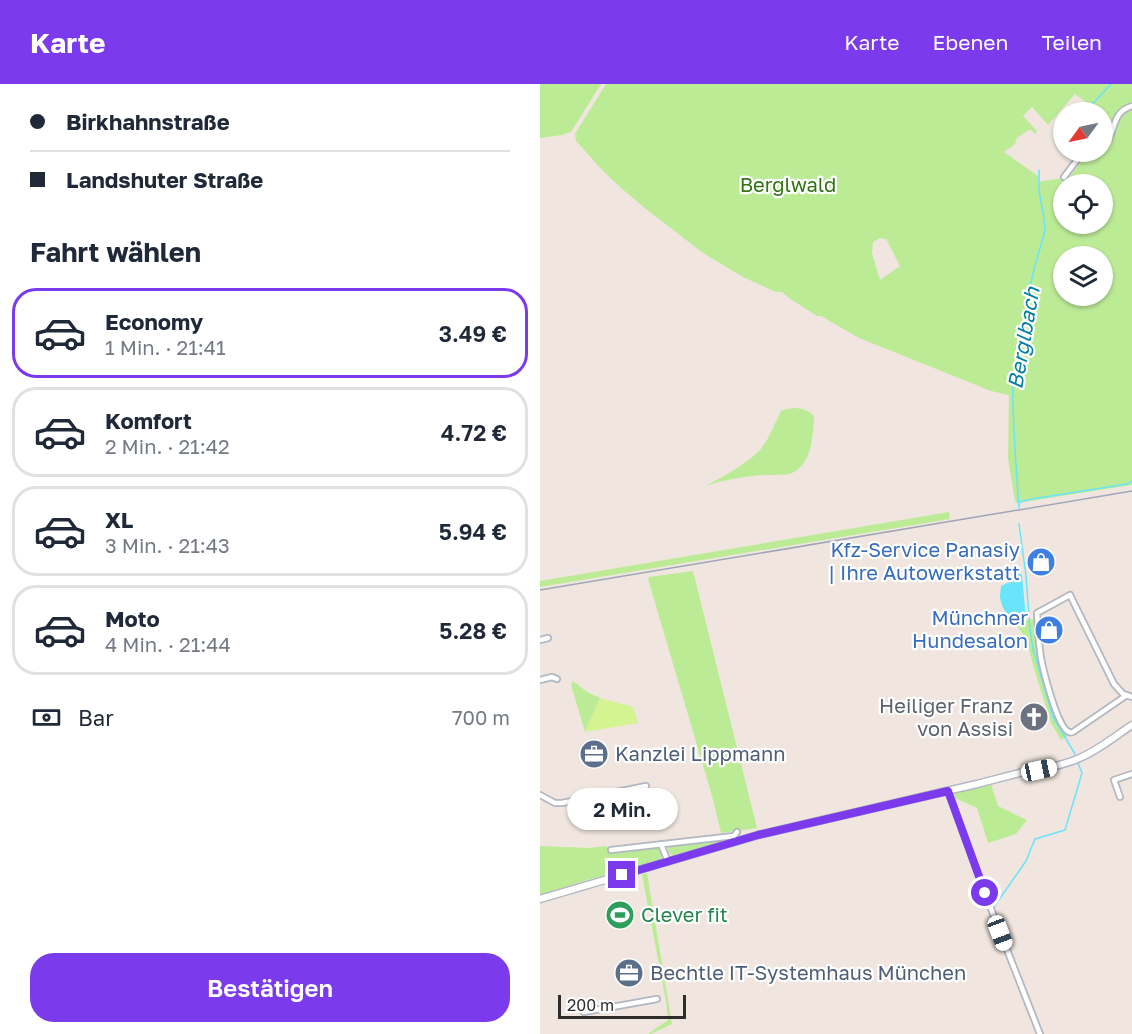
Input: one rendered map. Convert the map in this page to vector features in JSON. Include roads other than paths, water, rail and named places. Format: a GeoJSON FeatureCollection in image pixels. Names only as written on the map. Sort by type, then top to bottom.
{"type":"FeatureCollection","features":[{"type":"Feature","properties":{"kind":"main road"},"geometry":{"type":"LineString","coordinates":[[540,899],[758,835],[1023,772],[1066,764],[1079,759],[1132,725]]}},
{"type":"Feature","properties":{"kind":"street"},"geometry":{"type":"LineString","coordinates":[[1113,131],[1116,118],[1124,109],[1132,106]]}},
{"type":"Feature","properties":{"kind":"street"},"geometry":{"type":"LineString","coordinates":[[1066,174],[1075,162]]}},
{"type":"Feature","properties":{"kind":"street"},"geometry":{"type":"LineString","coordinates":[[1060,595],[1070,595]]}},
{"type":"Feature","properties":{"kind":"street"},"geometry":{"type":"LineString","coordinates":[[1070,595],[1113,684],[1129,696],[1069,733],[1055,710],[1044,676],[1037,613],[1070,595]]}},
{"type":"Feature","properties":{"kind":"street"},"geometry":{"type":"LineString","coordinates":[[540,640],[548,638]]}},
{"type":"Feature","properties":{"kind":"street"},"geometry":{"type":"LineString","coordinates":[[540,680],[552,677],[557,679]]}},
{"type":"Feature","properties":{"kind":"street"},"geometry":{"type":"LineString","coordinates":[[1120,796],[1114,780],[1132,774]]}},
{"type":"Feature","properties":{"kind":"street"},"geometry":{"type":"LineString","coordinates":[[540,795],[555,803],[562,803],[646,786]]}},
{"type":"Feature","properties":{"kind":"street"},"geometry":{"type":"LineString","coordinates":[[948,791],[1040,1034]]}},
{"type":"Feature","properties":{"kind":"street"},"geometry":{"type":"LineString","coordinates":[[611,850],[734,836],[737,832]]}},
{"type":"Feature","properties":{"kind":"street"},"geometry":{"type":"LineString","coordinates":[[661,844],[668,862]]}},
{"type":"Feature","properties":{"kind":"street"},"geometry":{"type":"LineString","coordinates":[[584,1012],[657,999]]}},
{"type":"Feature","properties":{"kind":"water"},"geometry":{"type":"Polygon","coordinates":[[[1018,573],[1022,575],[1026,618],[1021,620],[1008,615],[1000,596],[1001,586],[1014,580],[1018,573]]]}},
{"type":"Feature","properties":{"kind":"waterway","name":"Berglbach"},"geometry":{"type":"LineString","coordinates":[[1094,102],[1111,84]]}},
{"type":"Feature","properties":{"kind":"waterway","name":"Berglbach"},"geometry":{"type":"LineString","coordinates":[[1019,508],[1013,390],[1029,291],[1045,231],[1039,191],[1039,170]]}},
{"type":"Feature","properties":{"kind":"waterway"},"geometry":{"type":"LineString","coordinates":[[1020,502],[1127,484],[1132,481]]}},
{"type":"Feature","properties":{"kind":"waterway","name":"Berglbach"},"geometry":{"type":"LineString","coordinates":[[1019,524],[1033,649],[1053,717],[1075,754]]}},
{"type":"Feature","properties":{"kind":"waterway","name":"Berglbach"},"geometry":{"type":"LineString","coordinates":[[994,907],[1026,861],[1035,839],[1065,830],[1082,773],[1078,763]]}},
{"type":"Feature","properties":{"kind":"waterway","name":"Berglbach"},"geometry":{"type":"LineString","coordinates":[[989,910],[1034,1024]]}},
{"type":"Feature","properties":{"kind":"railway"},"geometry":{"type":"LineString","coordinates":[[540,590],[1132,491]]}},
{"type":"Feature","properties":{"kind":"place","name":"Kfz-Service Panasiy | Ihre Autowerkstatt"},"geometry":{"type":"Point","coordinates":[1041,562]}},
{"type":"Feature","properties":{"kind":"place","name":"Münchner Hundesalon"},"geometry":{"type":"Point","coordinates":[1049,630]}},
{"type":"Feature","properties":{"kind":"place","name":"Heiliger Franz von Assisi"},"geometry":{"type":"Point","coordinates":[1034,717]}},
{"type":"Feature","properties":{"kind":"place","name":"Kanzlei Lippmann"},"geometry":{"type":"Point","coordinates":[594,754]}},
{"type":"Feature","properties":{"kind":"place","name":"Clever fit"},"geometry":{"type":"Point","coordinates":[620,915]}},
{"type":"Feature","properties":{"kind":"place","name":"Bechtle IT-Systemhaus München"},"geometry":{"type":"Point","coordinates":[629,973]}},
{"type":"Feature","properties":{"kind":"park label","name":"Berglwald"},"geometry":{"type":"Point","coordinates":[788,185]}}]}
